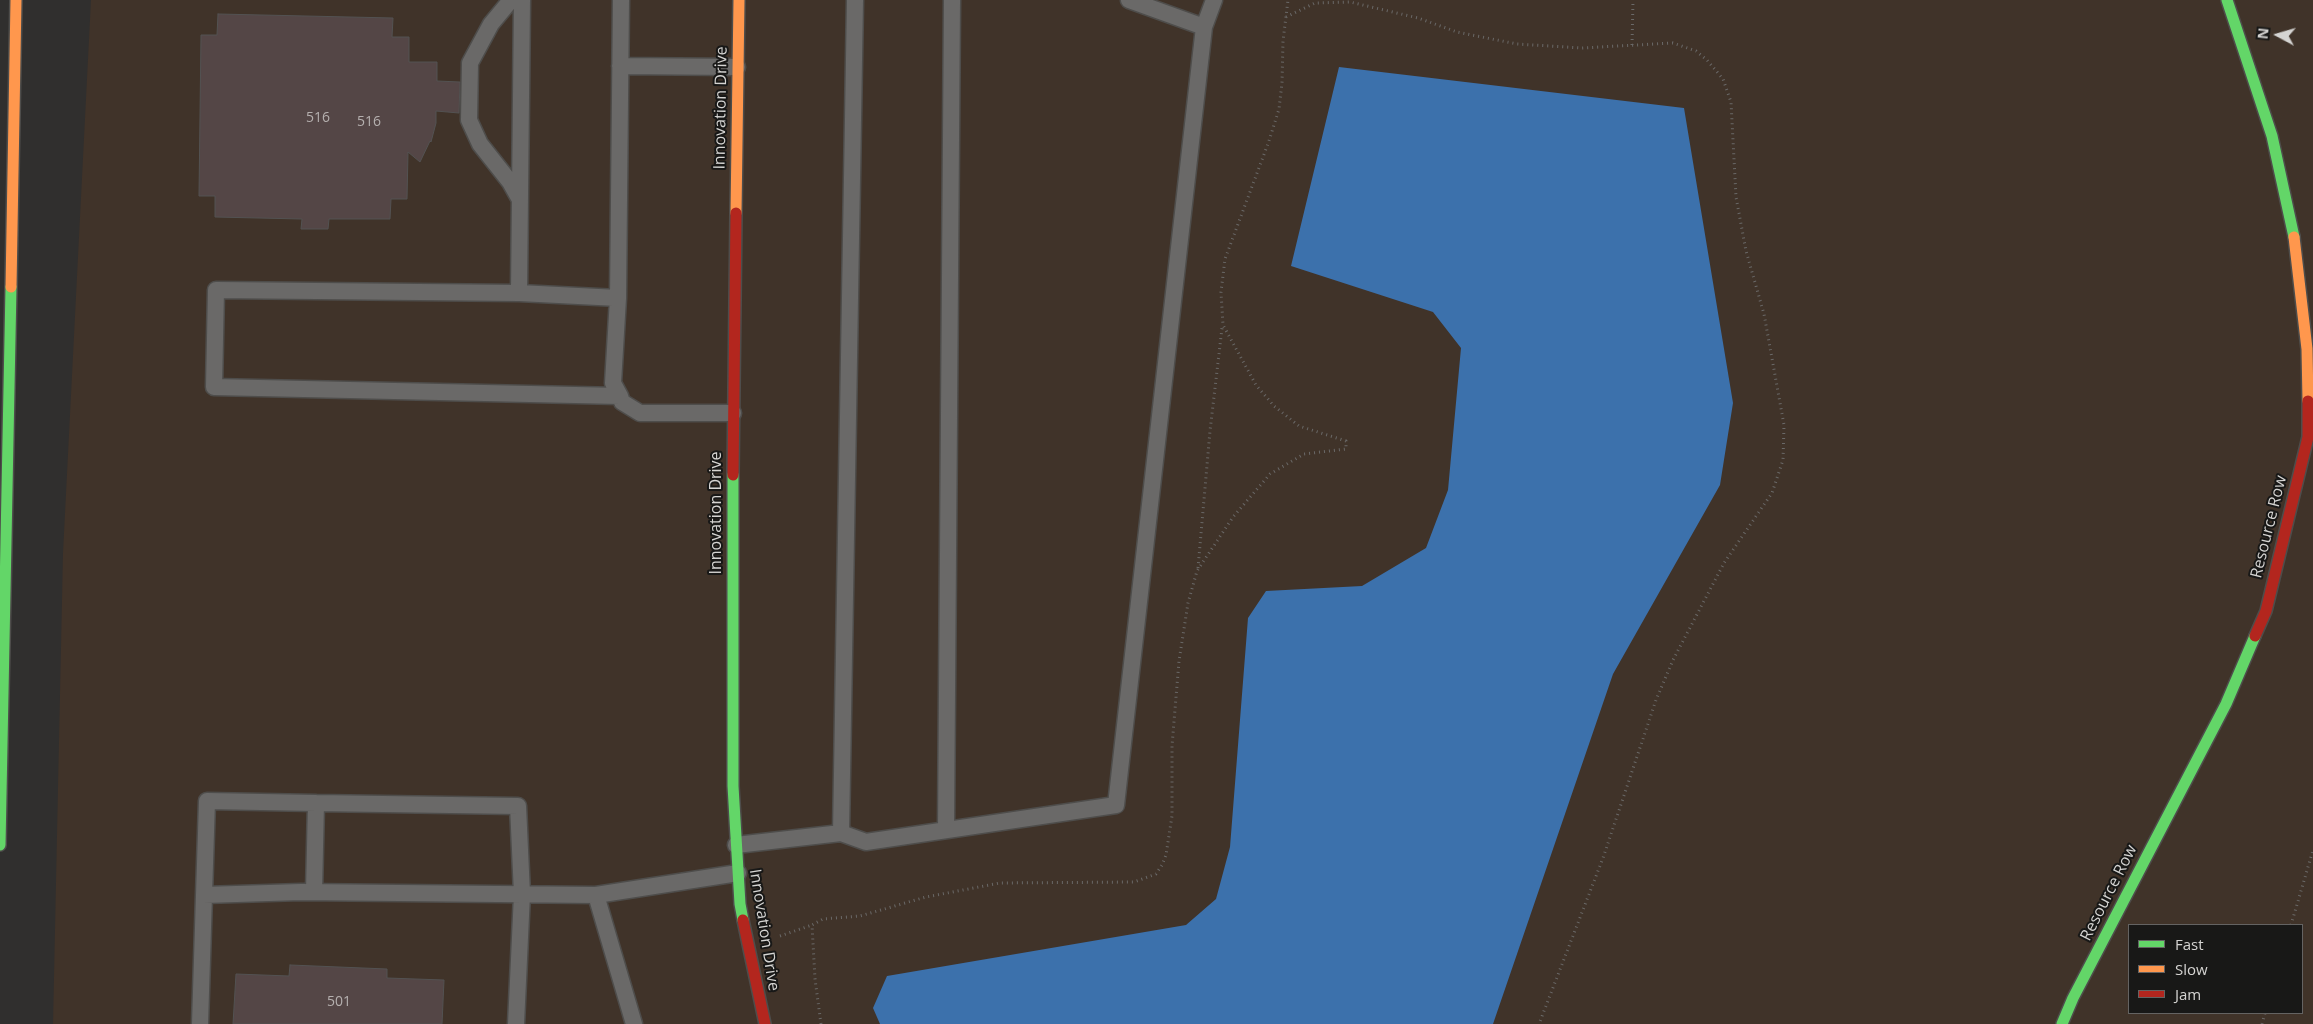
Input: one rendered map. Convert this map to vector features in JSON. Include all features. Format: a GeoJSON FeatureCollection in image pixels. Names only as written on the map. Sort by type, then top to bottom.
{"type":"FeatureCollection","features":[{"type":"Feature","properties":{"kind":"street"},"geometry":{"type":"LineString","coordinates":[[0,845],[16,0]]}},
{"type":"Feature","properties":{"kind":"street","name":"Innovation Drive"},"geometry":{"type":"LineString","coordinates":[[738,0],[732,414],[733,786],[740,904],[765,1024]]}},
{"type":"Feature","properties":{"kind":"street","name":"Resource Row"},"geometry":{"type":"LineString","coordinates":[[2062,1024],[2073,998],[2226,704],[2266,612],[2308,438],[2307,349],[2294,238],[2272,136],[2227,0]]}},
{"type":"Feature","properties":{"kind":"lane"},"geometry":{"type":"LineString","coordinates":[[511,0],[491,24],[470,63],[469,120],[480,144],[510,182],[520,199]]}},
{"type":"Feature","properties":{"kind":"lane"},"geometry":{"type":"LineString","coordinates":[[519,294],[522,0]]}},
{"type":"Feature","properties":{"kind":"lane"},"geometry":{"type":"LineString","coordinates":[[621,0],[618,298],[613,383],[622,402],[640,413],[732,414]]}},
{"type":"Feature","properties":{"kind":"lane"},"geometry":{"type":"LineString","coordinates":[[841,833],[855,0]]}},
{"type":"Feature","properties":{"kind":"lane"},"geometry":{"type":"LineString","coordinates":[[946,830],[952,0]]}},
{"type":"Feature","properties":{"kind":"lane"},"geometry":{"type":"LineString","coordinates":[[1129,0],[1204,27]]}},
{"type":"Feature","properties":{"kind":"lane"},"geometry":{"type":"LineString","coordinates":[[736,845],[841,833],[866,842],[1116,805],[1204,27],[1214,0]]}},
{"type":"Feature","properties":{"kind":"lane"},"geometry":{"type":"LineString","coordinates":[[620,66],[737,67]]}},
{"type":"Feature","properties":{"kind":"lane"},"geometry":{"type":"LineString","coordinates":[[618,298],[519,294],[216,290],[214,387],[620,396]]}},
{"type":"Feature","properties":{"kind":"lane"},"geometry":{"type":"LineString","coordinates":[[200,1024],[207,801],[518,806],[522,894],[516,1024]]}},
{"type":"Feature","properties":{"kind":"lane"},"geometry":{"type":"LineString","coordinates":[[314,892],[316,803]]}},
{"type":"Feature","properties":{"kind":"lane"},"geometry":{"type":"LineString","coordinates":[[204,895],[314,892],[596,895],[738,873]]}},
{"type":"Feature","properties":{"kind":"lane"},"geometry":{"type":"LineString","coordinates":[[596,895],[634,1024]]}},
{"type":"Feature","properties":{"kind":"path"},"geometry":{"type":"LineString","coordinates":[[1288,0],[1286,18],[1315,3],[1350,2],[1418,18],[1456,32],[1516,44],[1582,48],[1673,43],[1696,51],[1716,70],[1726,85],[1731,102],[1736,198],[1746,251],[1764,314],[1784,425],[1785,450],[1772,493],[1724,563],[1673,660],[1656,700],[1603,858],[1539,1024]]}},
{"type":"Feature","properties":{"kind":"path"},"geometry":{"type":"LineString","coordinates":[[1632,45],[1633,0]]}},
{"type":"Feature","properties":{"kind":"path"},"geometry":{"type":"LineString","coordinates":[[1197,571],[1222,325]]}},
{"type":"Feature","properties":{"kind":"path"},"geometry":{"type":"LineString","coordinates":[[2291,924],[2313,850]]}},
{"type":"Feature","properties":{"kind":"shaded area"},"geometry":{"type":"Polygon","coordinates":[[[91,0],[2313,0],[2313,1024],[53,1024],[63,553],[91,0]]]}},
{"type":"Feature","properties":{"kind":"water"},"geometry":{"type":"Polygon","coordinates":[[[1339,67],[1684,108],[1733,403],[1720,485],[1613,674],[1493,1024],[880,1024],[873,1008],[887,976],[1186,925],[1216,899],[1230,847],[1248,618],[1266,591],[1362,586],[1426,548],[1448,490],[1461,348],[1433,312],[1291,266],[1339,67]]]}},
{"type":"Feature","properties":{"kind":"building"},"geometry":{"type":"Polygon","coordinates":[[[218,14],[393,18],[392,37],[409,37],[409,62],[437,62],[437,81],[460,82],[459,113],[436,111],[436,123],[431,142],[420,162],[408,152],[407,199],[391,199],[390,219],[329,219],[328,229],[301,229],[302,219],[215,217],[215,196],[199,196],[201,35],[217,35],[218,14]]]}},
{"type":"Feature","properties":{"kind":"building"},"geometry":{"type":"Polygon","coordinates":[[[290,965],[387,969],[387,978],[444,980],[442,1024],[233,1024],[236,974],[289,976],[290,965]]]}},
{"type":"Feature","properties":{"kind":"traffic: fast"},"geometry":{"type":"LineString","coordinates":[[2227,0],[2272,136],[2294,237]]}},
{"type":"Feature","properties":{"kind":"traffic: fast"},"geometry":{"type":"LineString","coordinates":[[0,845],[11,287]]}},
{"type":"Feature","properties":{"kind":"traffic: fast"},"geometry":{"type":"LineString","coordinates":[[733,475],[733,786],[740,904],[743,920]]}},
{"type":"Feature","properties":{"kind":"traffic: fast"},"geometry":{"type":"LineString","coordinates":[[2062,1024],[2073,998],[2226,704],[2255,636]]}},
{"type":"Feature","properties":{"kind":"traffic: slow"},"geometry":{"type":"LineString","coordinates":[[11,287],[16,0]]}},
{"type":"Feature","properties":{"kind":"traffic: slow"},"geometry":{"type":"LineString","coordinates":[[736,213],[739,0]]}},
{"type":"Feature","properties":{"kind":"traffic: slow"},"geometry":{"type":"LineString","coordinates":[[2294,237],[2307,349],[2308,401]]}},
{"type":"Feature","properties":{"kind":"traffic: jam"},"geometry":{"type":"LineString","coordinates":[[733,475],[736,213]]}},
{"type":"Feature","properties":{"kind":"traffic: jam"},"geometry":{"type":"LineString","coordinates":[[2255,636],[2266,611],[2308,437],[2308,401]]}},
{"type":"Feature","properties":{"kind":"traffic: jam"},"geometry":{"type":"LineString","coordinates":[[743,920],[765,1024]]}}]}
